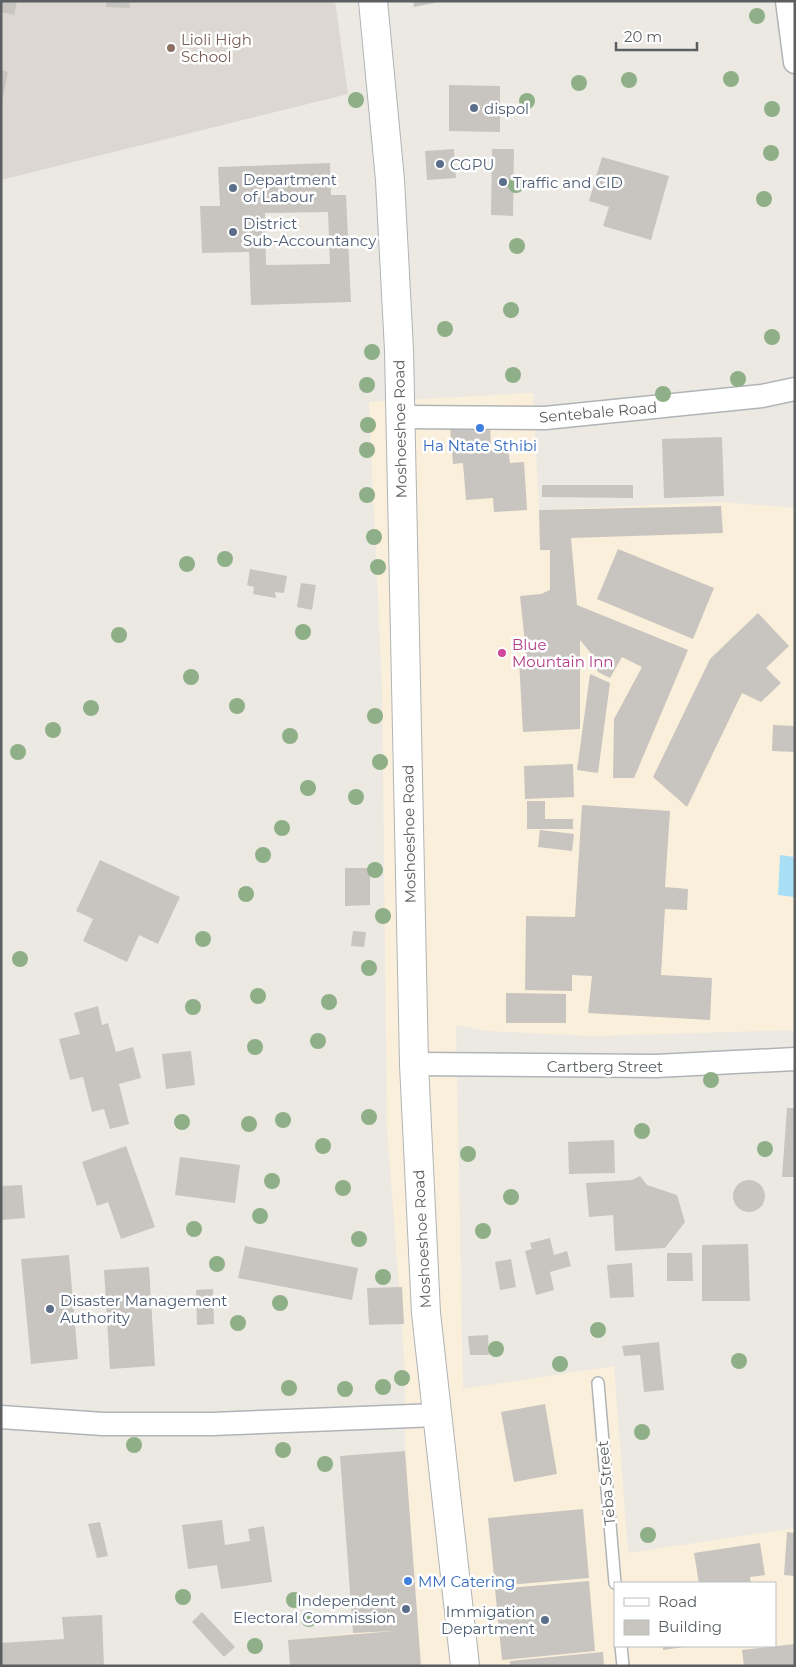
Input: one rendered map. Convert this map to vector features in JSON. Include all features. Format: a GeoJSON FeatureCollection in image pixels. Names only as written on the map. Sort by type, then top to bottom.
{"type":"FeatureCollection","features":[{"type":"Feature","properties":{"kind":"street","name":"Moshoeshoe Road"},"geometry":{"type":"LineString","coordinates":[[373,1],[390,180],[399,350],[414,1064],[426,1314],[464,1666]]}},
{"type":"Feature","properties":{"kind":"street"},"geometry":{"type":"LineString","coordinates":[[787,1],[795,62]]}},
{"type":"Feature","properties":{"kind":"street","name":"Sentebale Road"},"geometry":{"type":"LineString","coordinates":[[400,417],[545,418],[762,396],[795,389]]}},
{"type":"Feature","properties":{"kind":"street","name":"Cartberg Street"},"geometry":{"type":"LineString","coordinates":[[414,1064],[656,1066],[795,1059]]}},
{"type":"Feature","properties":{"kind":"street"},"geometry":{"type":"LineString","coordinates":[[1,1417],[103,1424],[212,1424],[437,1415]]}},
{"type":"Feature","properties":{"kind":"lane","name":"Teba Street"},"geometry":{"type":"LineString","coordinates":[[598,1383],[615,1582]]}},
{"type":"Feature","properties":{"kind":"lane"},"geometry":{"type":"LineString","coordinates":[[621,1647],[623,1666]]}},
{"type":"Feature","properties":{"kind":"shaded area","name":"Lioli High School"},"geometry":{"type":"Polygon","coordinates":[[[1,1],[335,1],[348,94],[1,180],[1,1]]]}},
{"type":"Feature","properties":{"kind":"shaded area"},"geometry":{"type":"Polygon","coordinates":[[[533,393],[539,510],[722,502],[795,508],[795,1030],[592,1036],[488,1031],[456,1025],[463,1389],[614,1366],[628,1553],[795,1528],[795,1666],[290,1666],[288,1640],[353,1633],[340,1456],[405,1451],[405,1369],[387,1126],[382,684],[369,402],[533,393]]]}},
{"type":"Feature","properties":{"kind":"water"},"geometry":{"type":"Polygon","coordinates":[[[780,855],[795,857],[795,897],[778,895],[780,855]]]}},
{"type":"Feature","properties":{"kind":"building"},"geometry":{"type":"Polygon","coordinates":[[[1,1],[17,1],[14,15],[1,12],[1,1]]]}},
{"type":"Feature","properties":{"kind":"building"},"geometry":{"type":"Polygon","coordinates":[[[106,1],[129,1],[130,8],[106,7],[106,1]]]}},
{"type":"Feature","properties":{"kind":"building"},"geometry":{"type":"Polygon","coordinates":[[[413,1],[434,1],[434,3],[414,7],[413,1]]]}},
{"type":"Feature","properties":{"kind":"building"},"geometry":{"type":"Polygon","coordinates":[[[1,70],[8,72],[2,102],[1,102],[1,70]]]}},
{"type":"Feature","properties":{"kind":"building","name":"dispol"},"geometry":{"type":"Polygon","coordinates":[[[449,85],[500,86],[500,132],[449,131],[449,85]]]}},
{"type":"Feature","properties":{"kind":"building","name":"CGPU"},"geometry":{"type":"Polygon","coordinates":[[[454,149],[456,178],[427,180],[425,151],[454,149]]]}},
{"type":"Feature","properties":{"kind":"building","name":"Traffic and CID"},"geometry":{"type":"Polygon","coordinates":[[[492,149],[514,149],[513,216],[491,215],[492,149]]]}},
{"type":"Feature","properties":{"kind":"building"},"geometry":{"type":"Polygon","coordinates":[[[602,157],[669,176],[651,240],[603,226],[609,207],[589,201],[602,157]]]}},
{"type":"Feature","properties":{"kind":"building","name":"District Sub-Accountancy"},"geometry":{"type":"Polygon","coordinates":[[[330,163],[331,195],[346,195],[351,302],[251,305],[249,252],[202,253],[200,206],[220,206],[218,167],[330,163]],[[328,212],[265,213],[266,265],[330,264],[328,212]]]}},
{"type":"Feature","properties":{"kind":"building"},"geometry":{"type":"Polygon","coordinates":[[[490,423],[491,450],[508,449],[510,463],[524,462],[527,510],[494,512],[493,498],[466,500],[463,463],[453,464],[450,426],[490,423]]]}},
{"type":"Feature","properties":{"kind":"building"},"geometry":{"type":"Polygon","coordinates":[[[722,437],[724,496],[664,498],[662,439],[722,437]]]}},
{"type":"Feature","properties":{"kind":"building"},"geometry":{"type":"Polygon","coordinates":[[[542,485],[633,485],[633,498],[542,497],[542,485]]]}},
{"type":"Feature","properties":{"kind":"building"},"geometry":{"type":"Polygon","coordinates":[[[721,506],[723,533],[571,538],[577,605],[688,650],[634,778],[613,778],[614,719],[642,667],[622,657],[610,678],[598,672],[590,652],[580,640],[580,729],[523,732],[519,660],[527,661],[520,596],[541,594],[550,590],[550,550],[540,550],[539,510],[721,506]]]}},
{"type":"Feature","properties":{"kind":"building"},"geometry":{"type":"Polygon","coordinates":[[[618,549],[714,588],[693,639],[597,599],[618,549]]]}},
{"type":"Feature","properties":{"kind":"building"},"geometry":{"type":"Polygon","coordinates":[[[250,569],[287,576],[284,593],[275,592],[276,598],[253,594],[254,587],[247,585],[250,569]]]}},
{"type":"Feature","properties":{"kind":"building"},"geometry":{"type":"Polygon","coordinates":[[[301,583],[316,585],[312,610],[297,607],[301,583]]]}},
{"type":"Feature","properties":{"kind":"building"},"geometry":{"type":"Polygon","coordinates":[[[758,613],[789,646],[766,668],[781,683],[761,702],[742,693],[687,807],[653,777],[710,659],[758,613]]]}},
{"type":"Feature","properties":{"kind":"building"},"geometry":{"type":"Polygon","coordinates":[[[590,674],[610,683],[598,773],[577,770],[590,674]]]}},
{"type":"Feature","properties":{"kind":"building"},"geometry":{"type":"Polygon","coordinates":[[[773,725],[795,726],[795,752],[772,751],[773,725]]]}},
{"type":"Feature","properties":{"kind":"building"},"geometry":{"type":"Polygon","coordinates":[[[573,764],[574,797],[525,799],[524,766],[573,764]]]}},
{"type":"Feature","properties":{"kind":"building"},"geometry":{"type":"Polygon","coordinates":[[[527,801],[545,801],[545,819],[573,819],[573,829],[527,829],[527,801]]]}},
{"type":"Feature","properties":{"kind":"building"},"geometry":{"type":"Polygon","coordinates":[[[582,805],[670,811],[665,887],[688,889],[687,910],[665,909],[661,975],[712,978],[710,1020],[588,1013],[592,976],[572,975],[572,991],[525,990],[526,916],[575,917],[582,805]]]}},
{"type":"Feature","properties":{"kind":"building"},"geometry":{"type":"Polygon","coordinates":[[[540,830],[574,834],[572,851],[538,847],[540,830]]]}},
{"type":"Feature","properties":{"kind":"building"},"geometry":{"type":"Polygon","coordinates":[[[100,860],[180,897],[158,944],[139,935],[127,962],[83,941],[93,919],[76,911],[100,860]]]}},
{"type":"Feature","properties":{"kind":"building"},"geometry":{"type":"Polygon","coordinates":[[[345,868],[370,868],[370,905],[345,906],[345,868]]]}},
{"type":"Feature","properties":{"kind":"building"},"geometry":{"type":"Polygon","coordinates":[[[353,931],[366,932],[364,947],[351,946],[353,931]]]}},
{"type":"Feature","properties":{"kind":"building"},"geometry":{"type":"Polygon","coordinates":[[[506,993],[566,994],[566,1023],[506,1023],[506,993]]]}},
{"type":"Feature","properties":{"kind":"building"},"geometry":{"type":"Polygon","coordinates":[[[98,1006],[102,1025],[108,1023],[116,1052],[133,1047],[141,1078],[119,1084],[129,1124],[110,1129],[104,1109],[92,1112],[83,1077],[70,1080],[59,1039],[80,1034],[74,1013],[98,1006]]]}},
{"type":"Feature","properties":{"kind":"building"},"geometry":{"type":"Polygon","coordinates":[[[191,1051],[195,1085],[166,1089],[162,1054],[191,1051]]]}},
{"type":"Feature","properties":{"kind":"building"},"geometry":{"type":"Polygon","coordinates":[[[787,1108],[795,1108],[795,1177],[782,1177],[787,1108]]]}},
{"type":"Feature","properties":{"kind":"building"},"geometry":{"type":"Polygon","coordinates":[[[614,1140],[615,1173],[569,1174],[568,1142],[614,1140]]]}},
{"type":"Feature","properties":{"kind":"building"},"geometry":{"type":"Polygon","coordinates":[[[126,1146],[155,1227],[121,1239],[108,1202],[97,1206],[82,1162],[126,1146]]]}},
{"type":"Feature","properties":{"kind":"building"},"geometry":{"type":"Polygon","coordinates":[[[180,1157],[240,1165],[235,1203],[175,1195],[180,1157]]]}},
{"type":"Feature","properties":{"kind":"building"},"geometry":{"type":"Polygon","coordinates":[[[640,1176],[647,1185],[677,1195],[685,1222],[665,1248],[615,1251],[613,1215],[589,1217],[586,1183],[632,1180],[640,1176]]]}},
{"type":"Feature","properties":{"kind":"building"},"geometry":{"type":"Polygon","coordinates":[[[749,1180],[755,1181],[760,1185],[764,1190],[764,1202],[760,1207],[755,1211],[749,1212],[743,1211],[738,1207],[734,1202],[733,1196],[734,1190],[738,1185],[743,1181],[749,1180]]]}},
{"type":"Feature","properties":{"kind":"building"},"geometry":{"type":"Polygon","coordinates":[[[22,1185],[25,1218],[1,1220],[1,1186],[22,1185]]]}},
{"type":"Feature","properties":{"kind":"building"},"geometry":{"type":"Polygon","coordinates":[[[550,1238],[554,1255],[567,1251],[571,1266],[550,1272],[554,1290],[536,1295],[525,1251],[532,1249],[530,1243],[550,1238]]]}},
{"type":"Feature","properties":{"kind":"building"},"geometry":{"type":"Polygon","coordinates":[[[748,1244],[750,1301],[702,1301],[702,1245],[748,1244]]]}},
{"type":"Feature","properties":{"kind":"building"},"geometry":{"type":"Polygon","coordinates":[[[245,1246],[358,1268],[352,1300],[238,1278],[245,1246]]]}},
{"type":"Feature","properties":{"kind":"building"},"geometry":{"type":"Polygon","coordinates":[[[667,1253],[692,1253],[693,1281],[667,1281],[667,1253]]]}},
{"type":"Feature","properties":{"kind":"building","name":"Disaster Management Authority"},"geometry":{"type":"Polygon","coordinates":[[[69,1255],[78,1359],[31,1364],[21,1259],[69,1255]]]}},
{"type":"Feature","properties":{"kind":"building"},"geometry":{"type":"Polygon","coordinates":[[[511,1259],[516,1287],[500,1290],[495,1262],[511,1259]]]}},
{"type":"Feature","properties":{"kind":"building"},"geometry":{"type":"Polygon","coordinates":[[[632,1263],[634,1297],[610,1298],[607,1265],[632,1263]]]}},
{"type":"Feature","properties":{"kind":"building"},"geometry":{"type":"Polygon","coordinates":[[[149,1267],[155,1366],[110,1369],[104,1270],[149,1267]]]}},
{"type":"Feature","properties":{"kind":"building"},"geometry":{"type":"Polygon","coordinates":[[[402,1287],[404,1324],[369,1325],[367,1288],[402,1287]]]}},
{"type":"Feature","properties":{"kind":"building"},"geometry":{"type":"Polygon","coordinates":[[[213,1289],[214,1324],[197,1325],[196,1290],[213,1289]]]}},
{"type":"Feature","properties":{"kind":"building"},"geometry":{"type":"Polygon","coordinates":[[[488,1335],[489,1355],[470,1355],[468,1336],[488,1335]]]}},
{"type":"Feature","properties":{"kind":"building"},"geometry":{"type":"Polygon","coordinates":[[[659,1342],[664,1390],[644,1392],[640,1355],[624,1356],[622,1346],[659,1342]]]}},
{"type":"Feature","properties":{"kind":"building"},"geometry":{"type":"Polygon","coordinates":[[[545,1404],[557,1474],[514,1482],[501,1412],[545,1404]]]}},
{"type":"Feature","properties":{"kind":"building"},"geometry":{"type":"Polygon","coordinates":[[[405,1451],[421,1666],[290,1666],[288,1640],[394,1631],[353,1633],[340,1456],[405,1451]]]}},
{"type":"Feature","properties":{"kind":"building"},"geometry":{"type":"Polygon","coordinates":[[[583,1509],[589,1578],[495,1586],[488,1518],[583,1509]]]}},
{"type":"Feature","properties":{"kind":"building"},"geometry":{"type":"Polygon","coordinates":[[[222,1520],[225,1545],[250,1541],[248,1529],[264,1526],[272,1582],[221,1589],[217,1565],[188,1569],[182,1525],[222,1520]]]}},
{"type":"Feature","properties":{"kind":"building"},"geometry":{"type":"Polygon","coordinates":[[[100,1522],[108,1556],[97,1558],[88,1524],[100,1522]]]}},
{"type":"Feature","properties":{"kind":"building"},"geometry":{"type":"Polygon","coordinates":[[[787,1532],[795,1533],[795,1576],[784,1575],[787,1532]]]}},
{"type":"Feature","properties":{"kind":"building"},"geometry":{"type":"Polygon","coordinates":[[[760,1543],[765,1575],[750,1577],[751,1582],[699,1582],[694,1553],[760,1543]]]}},
{"type":"Feature","properties":{"kind":"building","name":"Immigation Department"},"geometry":{"type":"Polygon","coordinates":[[[589,1581],[595,1651],[502,1660],[495,1589],[589,1581]]]}},
{"type":"Feature","properties":{"kind":"building"},"geometry":{"type":"Polygon","coordinates":[[[202,1612],[235,1647],[224,1657],[192,1622],[202,1612]]]}},
{"type":"Feature","properties":{"kind":"building"},"geometry":{"type":"Polygon","coordinates":[[[102,1615],[104,1666],[2,1666],[1,1643],[64,1639],[62,1617],[102,1615]]]}},
{"type":"Feature","properties":{"kind":"building"},"geometry":{"type":"Polygon","coordinates":[[[795,1644],[795,1666],[744,1666],[742,1650],[795,1644]]]}},
{"type":"Feature","properties":{"kind":"building"},"geometry":{"type":"Polygon","coordinates":[[[663,1647],[684,1647],[663,1650],[663,1647]]]}},
{"type":"Feature","properties":{"kind":"building"},"geometry":{"type":"Polygon","coordinates":[[[603,1652],[604,1666],[510,1666],[510,1661],[603,1652]]]}},
{"type":"Feature","properties":{"kind":"place","name":"Lioli High School"},"geometry":{"type":"Point","coordinates":[171,48]}},
{"type":"Feature","properties":{"kind":"place","name":"dispol"},"geometry":{"type":"Point","coordinates":[474,108]}},
{"type":"Feature","properties":{"kind":"place","name":"CGPU"},"geometry":{"type":"Point","coordinates":[440,164]}},
{"type":"Feature","properties":{"kind":"place","name":"Traffic and CID"},"geometry":{"type":"Point","coordinates":[503,182]}},
{"type":"Feature","properties":{"kind":"place","name":"Department of Labour"},"geometry":{"type":"Point","coordinates":[233,188]}},
{"type":"Feature","properties":{"kind":"place","name":"District Sub-Accountancy"},"geometry":{"type":"Point","coordinates":[233,232]}},
{"type":"Feature","properties":{"kind":"place","name":"Ha Ntate Sthibi"},"geometry":{"type":"Point","coordinates":[480,428]}},
{"type":"Feature","properties":{"kind":"place","name":"Blue Mountain Inn"},"geometry":{"type":"Point","coordinates":[502,653]}},
{"type":"Feature","properties":{"kind":"place","name":"Disaster Management Authority"},"geometry":{"type":"Point","coordinates":[50,1309]}},
{"type":"Feature","properties":{"kind":"place","name":"MM Catering"},"geometry":{"type":"Point","coordinates":[408,1581]}},
{"type":"Feature","properties":{"kind":"place","name":"Independent Electoral Commission"},"geometry":{"type":"Point","coordinates":[406,1609]}},
{"type":"Feature","properties":{"kind":"place","name":"Immigation Department"},"geometry":{"type":"Point","coordinates":[545,1620]}}]}
